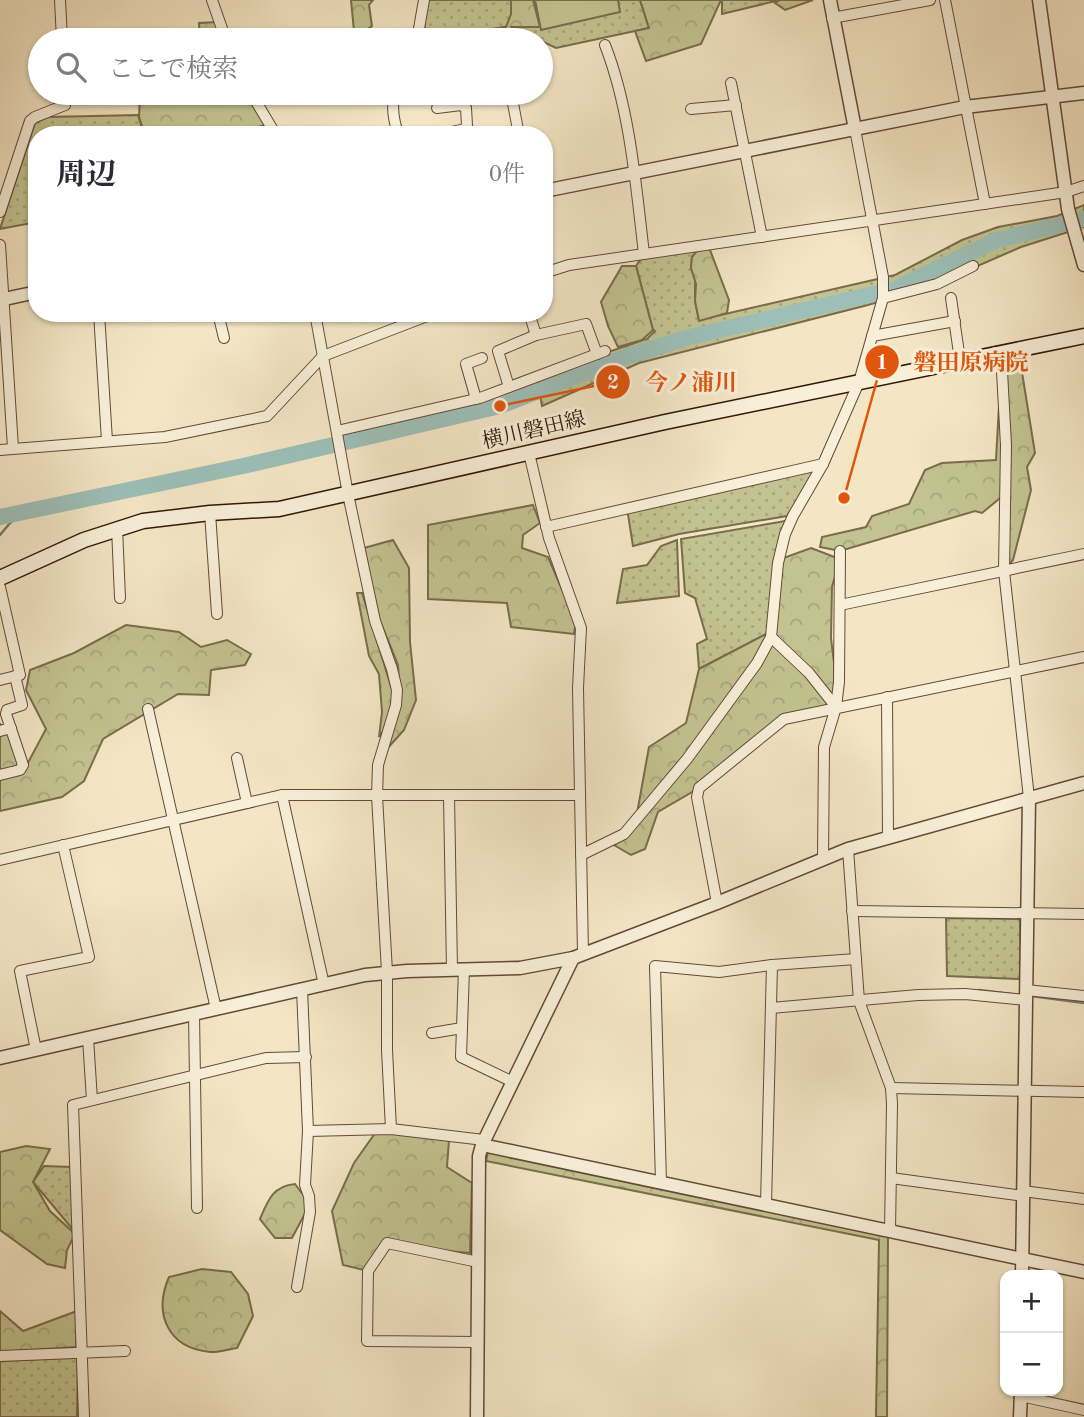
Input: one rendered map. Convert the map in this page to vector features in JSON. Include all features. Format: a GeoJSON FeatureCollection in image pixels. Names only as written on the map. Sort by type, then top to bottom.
{"type":"FeatureCollection","features":[{"type":"Feature","properties":{"kind":"main road","name":"横川磐田線"},"geometry":{"type":"LineString","coordinates":[[0,578],[84,540],[143,521],[279,509],[665,422],[1084,336]]}},
{"type":"Feature","properties":{"kind":"street"},"geometry":{"type":"LineString","coordinates":[[60,0],[61,28]]}},
{"type":"Feature","properties":{"kind":"street"},"geometry":{"type":"LineString","coordinates":[[212,0],[222,28]]}},
{"type":"Feature","properties":{"kind":"street"},"geometry":{"type":"LineString","coordinates":[[419,28],[424,0]]}},
{"type":"Feature","properties":{"kind":"street"},"geometry":{"type":"LineString","coordinates":[[581,855],[624,834],[687,760],[757,663],[771,637],[778,563],[785,534],[823,464],[859,382],[883,298],[883,277],[830,0]]}},
{"type":"Feature","properties":{"kind":"street"},"geometry":{"type":"LineString","coordinates":[[832,18],[930,0]]}},
{"type":"Feature","properties":{"kind":"street"},"geometry":{"type":"LineString","coordinates":[[945,0],[985,204]]}},
{"type":"Feature","properties":{"kind":"street"},"geometry":{"type":"LineString","coordinates":[[1039,0],[1068,209],[1084,265]]}},
{"type":"Feature","properties":{"kind":"street"},"geometry":{"type":"LineString","coordinates":[[605,45],[615,71],[634,173],[644,254]]}},
{"type":"Feature","properties":{"kind":"street"},"geometry":{"type":"LineString","coordinates":[[731,83],[762,237]]}},
{"type":"Feature","properties":{"kind":"street"},"geometry":{"type":"LineString","coordinates":[[553,189],[964,107],[1084,93]]}},
{"type":"Feature","properties":{"kind":"street"},"geometry":{"type":"LineString","coordinates":[[28,126],[35,117],[65,105]]}},
{"type":"Feature","properties":{"kind":"street"},"geometry":{"type":"LineString","coordinates":[[258,105],[271,126]]}},
{"type":"Feature","properties":{"kind":"street"},"geometry":{"type":"LineString","coordinates":[[393,105],[396,126]]}},
{"type":"Feature","properties":{"kind":"street"},"geometry":{"type":"LineString","coordinates":[[437,108],[455,105]]}},
{"type":"Feature","properties":{"kind":"street"},"geometry":{"type":"LineString","coordinates":[[462,105],[466,108],[466,126]]}},
{"type":"Feature","properties":{"kind":"street"},"geometry":{"type":"LineString","coordinates":[[513,105],[517,126]]}},
{"type":"Feature","properties":{"kind":"street"},"geometry":{"type":"LineString","coordinates":[[691,109],[736,105]]}},
{"type":"Feature","properties":{"kind":"street"},"geometry":{"type":"LineString","coordinates":[[0,212],[28,127]]}},
{"type":"Feature","properties":{"kind":"street"},"geometry":{"type":"LineString","coordinates":[[553,270],[569,265],[1066,192],[1084,186]]}},
{"type":"Feature","properties":{"kind":"street"},"geometry":{"type":"LineString","coordinates":[[0,245],[13,448]]}},
{"type":"Feature","properties":{"kind":"street"},"geometry":{"type":"LineString","coordinates":[[883,298],[937,284],[973,266]]}},
{"type":"Feature","properties":{"kind":"street"},"geometry":{"type":"LineString","coordinates":[[2,299],[28,294]]}},
{"type":"Feature","properties":{"kind":"street"},"geometry":{"type":"LineString","coordinates":[[951,298],[960,360]]}},
{"type":"Feature","properties":{"kind":"street"},"geometry":{"type":"LineString","coordinates":[[872,336],[955,321]]}},
{"type":"Feature","properties":{"kind":"street"},"geometry":{"type":"LineString","coordinates":[[100,322],[107,441]]}},
{"type":"Feature","properties":{"kind":"street"},"geometry":{"type":"LineString","coordinates":[[220,322],[224,338]]}},
{"type":"Feature","properties":{"kind":"street"},"geometry":{"type":"LineString","coordinates":[[317,322],[348,494],[375,621],[397,690],[396,705],[378,765],[377,796],[387,972],[391,1129]]}},
{"type":"Feature","properties":{"kind":"street"},"geometry":{"type":"LineString","coordinates":[[0,450],[165,437],[267,416],[323,356],[412,322]]}},
{"type":"Feature","properties":{"kind":"street"},"geometry":{"type":"LineString","coordinates":[[532,322],[536,335]]}},
{"type":"Feature","properties":{"kind":"street"},"geometry":{"type":"LineString","coordinates":[[337,432],[476,399],[509,387],[601,353],[586,324],[536,335],[498,351],[509,387]]}},
{"type":"Feature","properties":{"kind":"street"},"geometry":{"type":"LineString","coordinates":[[1000,352],[1006,445],[1004,571],[1029,798],[1022,1270]]}},
{"type":"Feature","properties":{"kind":"street"},"geometry":{"type":"LineString","coordinates":[[476,399],[466,364],[482,358]]}},
{"type":"Feature","properties":{"kind":"street"},"geometry":{"type":"LineString","coordinates":[[477,1417],[479,1156],[513,1082],[578,955],[581,855],[578,688],[582,628],[546,527],[529,453]]}},
{"type":"Feature","properties":{"kind":"street"},"geometry":{"type":"LineString","coordinates":[[546,527],[823,464]]}},
{"type":"Feature","properties":{"kind":"street"},"geometry":{"type":"LineString","coordinates":[[210,513],[217,614]]}},
{"type":"Feature","properties":{"kind":"street"},"geometry":{"type":"LineString","coordinates":[[117,528],[120,598]]}},
{"type":"Feature","properties":{"kind":"street"},"geometry":{"type":"LineString","coordinates":[[823,859],[824,747],[836,707],[839,682],[840,551]]}},
{"type":"Feature","properties":{"kind":"street"},"geometry":{"type":"LineString","coordinates":[[840,605],[1084,554]]}},
{"type":"Feature","properties":{"kind":"street"},"geometry":{"type":"LineString","coordinates":[[0,588],[20,675],[0,680]]}},
{"type":"Feature","properties":{"kind":"street"},"geometry":{"type":"LineString","coordinates":[[771,637],[809,673],[836,707]]}},
{"type":"Feature","properties":{"kind":"street"},"geometry":{"type":"LineString","coordinates":[[717,903],[697,797],[699,788],[784,719],[1084,657]]}},
{"type":"Feature","properties":{"kind":"street"},"geometry":{"type":"LineString","coordinates":[[0,775],[23,768],[5,730],[7,710],[22,705],[15,676]]}},
{"type":"Feature","properties":{"kind":"street"},"geometry":{"type":"LineString","coordinates":[[887,697],[888,836]]}},
{"type":"Feature","properties":{"kind":"street"},"geometry":{"type":"LineString","coordinates":[[148,709],[216,1009]]}},
{"type":"Feature","properties":{"kind":"street"},"geometry":{"type":"LineString","coordinates":[[237,758],[247,803]]}},
{"type":"Feature","properties":{"kind":"street"},"geometry":{"type":"LineString","coordinates":[[0,1058],[387,972],[520,968],[578,955],[717,903],[848,849],[1084,783]]}},
{"type":"Feature","properties":{"kind":"street"},"geometry":{"type":"LineString","coordinates":[[0,860],[282,795],[580,795]]}},
{"type":"Feature","properties":{"kind":"street"},"geometry":{"type":"LineString","coordinates":[[282,795],[324,985]]}},
{"type":"Feature","properties":{"kind":"street"},"geometry":{"type":"LineString","coordinates":[[449,796],[462,1028],[461,1056],[513,1082]]}},
{"type":"Feature","properties":{"kind":"street"},"geometry":{"type":"LineString","coordinates":[[36,1050],[20,971],[89,957],[63,845]]}},
{"type":"Feature","properties":{"kind":"street"},"geometry":{"type":"LineString","coordinates":[[848,849],[859,1001],[891,1088],[890,1231]]}},
{"type":"Feature","properties":{"kind":"street"},"geometry":{"type":"LineString","coordinates":[[852,911],[1084,914]]}},
{"type":"Feature","properties":{"kind":"street"},"geometry":{"type":"LineString","coordinates":[[661,1182],[655,966],[719,972],[856,959]]}},
{"type":"Feature","properties":{"kind":"street"},"geometry":{"type":"LineString","coordinates":[[766,1204],[772,965]]}},
{"type":"Feature","properties":{"kind":"street"},"geometry":{"type":"LineString","coordinates":[[298,1287],[310,1212],[305,1185],[308,1131],[302,989]]}},
{"type":"Feature","properties":{"kind":"street"},"geometry":{"type":"LineString","coordinates":[[771,1008],[918,995],[1084,996]]}},
{"type":"Feature","properties":{"kind":"street"},"geometry":{"type":"LineString","coordinates":[[194,1014],[197,1208]]}},
{"type":"Feature","properties":{"kind":"street"},"geometry":{"type":"LineString","coordinates":[[432,1033],[462,1028]]}},
{"type":"Feature","properties":{"kind":"street"},"geometry":{"type":"LineString","coordinates":[[88,1038],[92,1100]]}},
{"type":"Feature","properties":{"kind":"street"},"geometry":{"type":"LineString","coordinates":[[84,1417],[73,1105],[266,1058],[306,1057]]}},
{"type":"Feature","properties":{"kind":"street"},"geometry":{"type":"LineString","coordinates":[[891,1088],[1084,1092]]}},
{"type":"Feature","properties":{"kind":"street"},"geometry":{"type":"LineString","coordinates":[[308,1131],[391,1129],[483,1143],[1084,1272]]}},
{"type":"Feature","properties":{"kind":"street"},"geometry":{"type":"LineString","coordinates":[[891,1178],[1084,1199]]}},
{"type":"Feature","properties":{"kind":"street"},"geometry":{"type":"LineString","coordinates":[[477,1342],[368,1341],[368,1271],[387,1243],[478,1262]]}},
{"type":"Feature","properties":{"kind":"street"},"geometry":{"type":"LineString","coordinates":[[0,1356],[125,1352]]}},
{"type":"Feature","properties":{"kind":"street"},"geometry":{"type":"LineString","coordinates":[[1020,1417],[1021,1396]]}},
{"type":"Feature","properties":{"kind":"street"},"geometry":{"type":"LineString","coordinates":[[1032,1396],[1084,1410]]}},
{"type":"Feature","properties":{"kind":"green space"},"geometry":{"type":"Polygon","coordinates":[[[351,0],[373,0],[369,5],[372,26],[354,28],[351,0]]]}},
{"type":"Feature","properties":{"kind":"green space"},"geometry":{"type":"Polygon","coordinates":[[[424,0],[640,0],[649,28],[556,48],[553,47],[553,28],[425,28],[424,0]]]}},
{"type":"Feature","properties":{"kind":"green space"},"geometry":{"type":"Polygon","coordinates":[[[511,0],[533,0],[540,27],[501,28],[506,27],[511,14],[511,0]]]}},
{"type":"Feature","properties":{"kind":"green space"},"geometry":{"type":"Polygon","coordinates":[[[535,0],[618,0],[620,12],[541,28],[535,0]]]}},
{"type":"Feature","properties":{"kind":"green space"},"geometry":{"type":"Polygon","coordinates":[[[640,0],[721,0],[701,44],[646,61],[635,31],[649,28],[640,0]]]}},
{"type":"Feature","properties":{"kind":"green space"},"geometry":{"type":"Polygon","coordinates":[[[722,0],[780,0],[722,14],[722,0]]]}},
{"type":"Feature","properties":{"kind":"green space"},"geometry":{"type":"Polygon","coordinates":[[[780,0],[813,0],[785,10],[775,3],[780,0]]]}},
{"type":"Feature","properties":{"kind":"green space"},"geometry":{"type":"Polygon","coordinates":[[[218,22],[221,28],[199,28],[199,23],[218,22]]]}},
{"type":"Feature","properties":{"kind":"green space"},"geometry":{"type":"Polygon","coordinates":[[[140,105],[257,105],[270,124],[142,126],[140,105]]]}},
{"type":"Feature","properties":{"kind":"green space"},"geometry":{"type":"Polygon","coordinates":[[[138,115],[141,126],[34,126],[48,117],[138,115]]]}},
{"type":"Feature","properties":{"kind":"green space"},"geometry":{"type":"Polygon","coordinates":[[[28,144],[28,224],[0,229],[28,144]]]}},
{"type":"Feature","properties":{"kind":"green space"},"geometry":{"type":"Polygon","coordinates":[[[1084,205],[1084,227],[1021,247],[934,285],[868,305],[639,363],[542,406],[537,376],[647,339],[655,331],[636,266],[644,254],[702,245],[692,257],[691,268],[695,280],[699,320],[895,275],[962,240],[998,227],[1057,216],[1084,205]]]}},
{"type":"Feature","properties":{"kind":"green space"},"geometry":{"type":"Polygon","coordinates":[[[702,245],[710,250],[729,300],[727,313],[699,321],[695,301],[696,284],[691,268],[692,257],[702,245]]]}},
{"type":"Feature","properties":{"kind":"green space"},"geometry":{"type":"Polygon","coordinates":[[[622,266],[636,266],[653,330],[642,340],[618,347],[601,302],[622,266]]]}},
{"type":"Feature","properties":{"kind":"green space"},"geometry":{"type":"Polygon","coordinates":[[[1021,366],[1035,453],[1027,467],[1031,490],[1013,560],[1004,571],[1005,494],[982,513],[975,511],[840,551],[820,547],[822,537],[866,527],[872,516],[909,504],[925,470],[942,463],[996,460],[1001,369],[1021,366]]]}},
{"type":"Feature","properties":{"kind":"green space"},"geometry":{"type":"Polygon","coordinates":[[[823,464],[787,516],[679,534],[633,546],[627,508],[823,464]]]}},
{"type":"Feature","properties":{"kind":"green space"},"geometry":{"type":"Polygon","coordinates":[[[533,505],[540,523],[523,535],[522,548],[548,557],[576,622],[574,634],[511,627],[507,603],[428,599],[428,525],[533,505]]]}},
{"type":"Feature","properties":{"kind":"green space"},"geometry":{"type":"Polygon","coordinates":[[[791,520],[778,563],[772,631],[699,669],[697,644],[707,639],[695,598],[685,593],[681,539],[791,520]]]}},
{"type":"Feature","properties":{"kind":"green space"},"geometry":{"type":"Polygon","coordinates":[[[393,540],[409,568],[410,642],[416,700],[404,730],[386,750],[400,702],[398,665],[379,618],[364,548],[393,540]]]}},
{"type":"Feature","properties":{"kind":"green space"},"geometry":{"type":"Polygon","coordinates":[[[677,540],[679,596],[617,603],[623,569],[647,565],[661,546],[677,540]]]}},
{"type":"Feature","properties":{"kind":"green space"},"geometry":{"type":"Polygon","coordinates":[[[811,548],[840,559],[832,587],[831,638],[840,712],[784,719],[699,788],[658,812],[645,849],[631,855],[614,845],[636,819],[649,747],[686,723],[699,669],[772,631],[778,560],[811,548]]]}},
{"type":"Feature","properties":{"kind":"green space"},"geometry":{"type":"Polygon","coordinates":[[[357,593],[362,593],[394,696],[385,728],[379,737],[382,712],[379,674],[369,656],[357,593]]]}},
{"type":"Feature","properties":{"kind":"green space"},"geometry":{"type":"Polygon","coordinates":[[[126,625],[179,632],[201,647],[227,640],[251,654],[245,665],[211,670],[209,695],[178,694],[103,739],[84,781],[62,797],[0,811],[0,724],[18,748],[23,772],[46,729],[26,690],[30,670],[74,653],[126,625]]]}},
{"type":"Feature","properties":{"kind":"green space"},"geometry":{"type":"Polygon","coordinates":[[[946,918],[1020,919],[1021,979],[947,976],[946,918]]]}},
{"type":"Feature","properties":{"kind":"green space"},"geometry":{"type":"Polygon","coordinates":[[[378,1129],[449,1140],[447,1167],[472,1183],[470,1253],[387,1243],[368,1271],[343,1265],[332,1211],[354,1163],[378,1129]]]}},
{"type":"Feature","properties":{"kind":"green space"},"geometry":{"type":"Polygon","coordinates":[[[26,1146],[50,1149],[33,1182],[50,1211],[75,1234],[67,1250],[65,1268],[47,1264],[0,1230],[0,1152],[26,1146]]]}},
{"type":"Feature","properties":{"kind":"green space"},"geometry":{"type":"Polygon","coordinates":[[[489,1146],[888,1233],[887,1417],[876,1417],[879,1240],[486,1161],[489,1146]]]}},
{"type":"Feature","properties":{"kind":"green space"},"geometry":{"type":"Polygon","coordinates":[[[44,1166],[72,1167],[75,1232],[33,1182],[44,1166]]]}},
{"type":"Feature","properties":{"kind":"green space"},"geometry":{"type":"Polygon","coordinates":[[[295,1184],[310,1204],[292,1238],[275,1238],[260,1219],[276,1191],[295,1184]]]}},
{"type":"Feature","properties":{"kind":"green space"},"geometry":{"type":"Polygon","coordinates":[[[202,1269],[231,1272],[248,1294],[253,1316],[237,1348],[213,1352],[196,1349],[184,1344],[168,1327],[163,1304],[169,1277],[202,1269]]]}},
{"type":"Feature","properties":{"kind":"green space"},"geometry":{"type":"Polygon","coordinates":[[[0,1311],[23,1331],[77,1311],[76,1347],[0,1352],[0,1311]]]}},
{"type":"Feature","properties":{"kind":"green space"},"geometry":{"type":"Polygon","coordinates":[[[78,1357],[77,1417],[0,1417],[0,1361],[78,1357]]]}},
{"type":"Feature","properties":{"kind":"waterway"},"geometry":{"type":"LineString","coordinates":[[0,517],[243,466],[500,406],[628,356],[686,338],[895,289],[997,240],[1084,219]]}},
{"type":"Feature","properties":{"kind":"waterway"},"geometry":{"type":"LineString","coordinates":[[0,535],[24,511]]}},
{"type":"Feature","properties":{"kind":"waterway"},"geometry":{"type":"LineString","coordinates":[[979,990],[1021,995]]}},
{"type":"Feature","properties":{"kind":"waterway"},"geometry":{"type":"LineString","coordinates":[[1031,996],[1084,1003]]}},
{"type":"Feature","properties":{"kind":"place","name":"今ノ浦川"},"geometry":{"type":"Point","coordinates":[500,406]}},
{"type":"Feature","properties":{"kind":"place","name":"磐田原病院"},"geometry":{"type":"Point","coordinates":[844,498]}}]}
